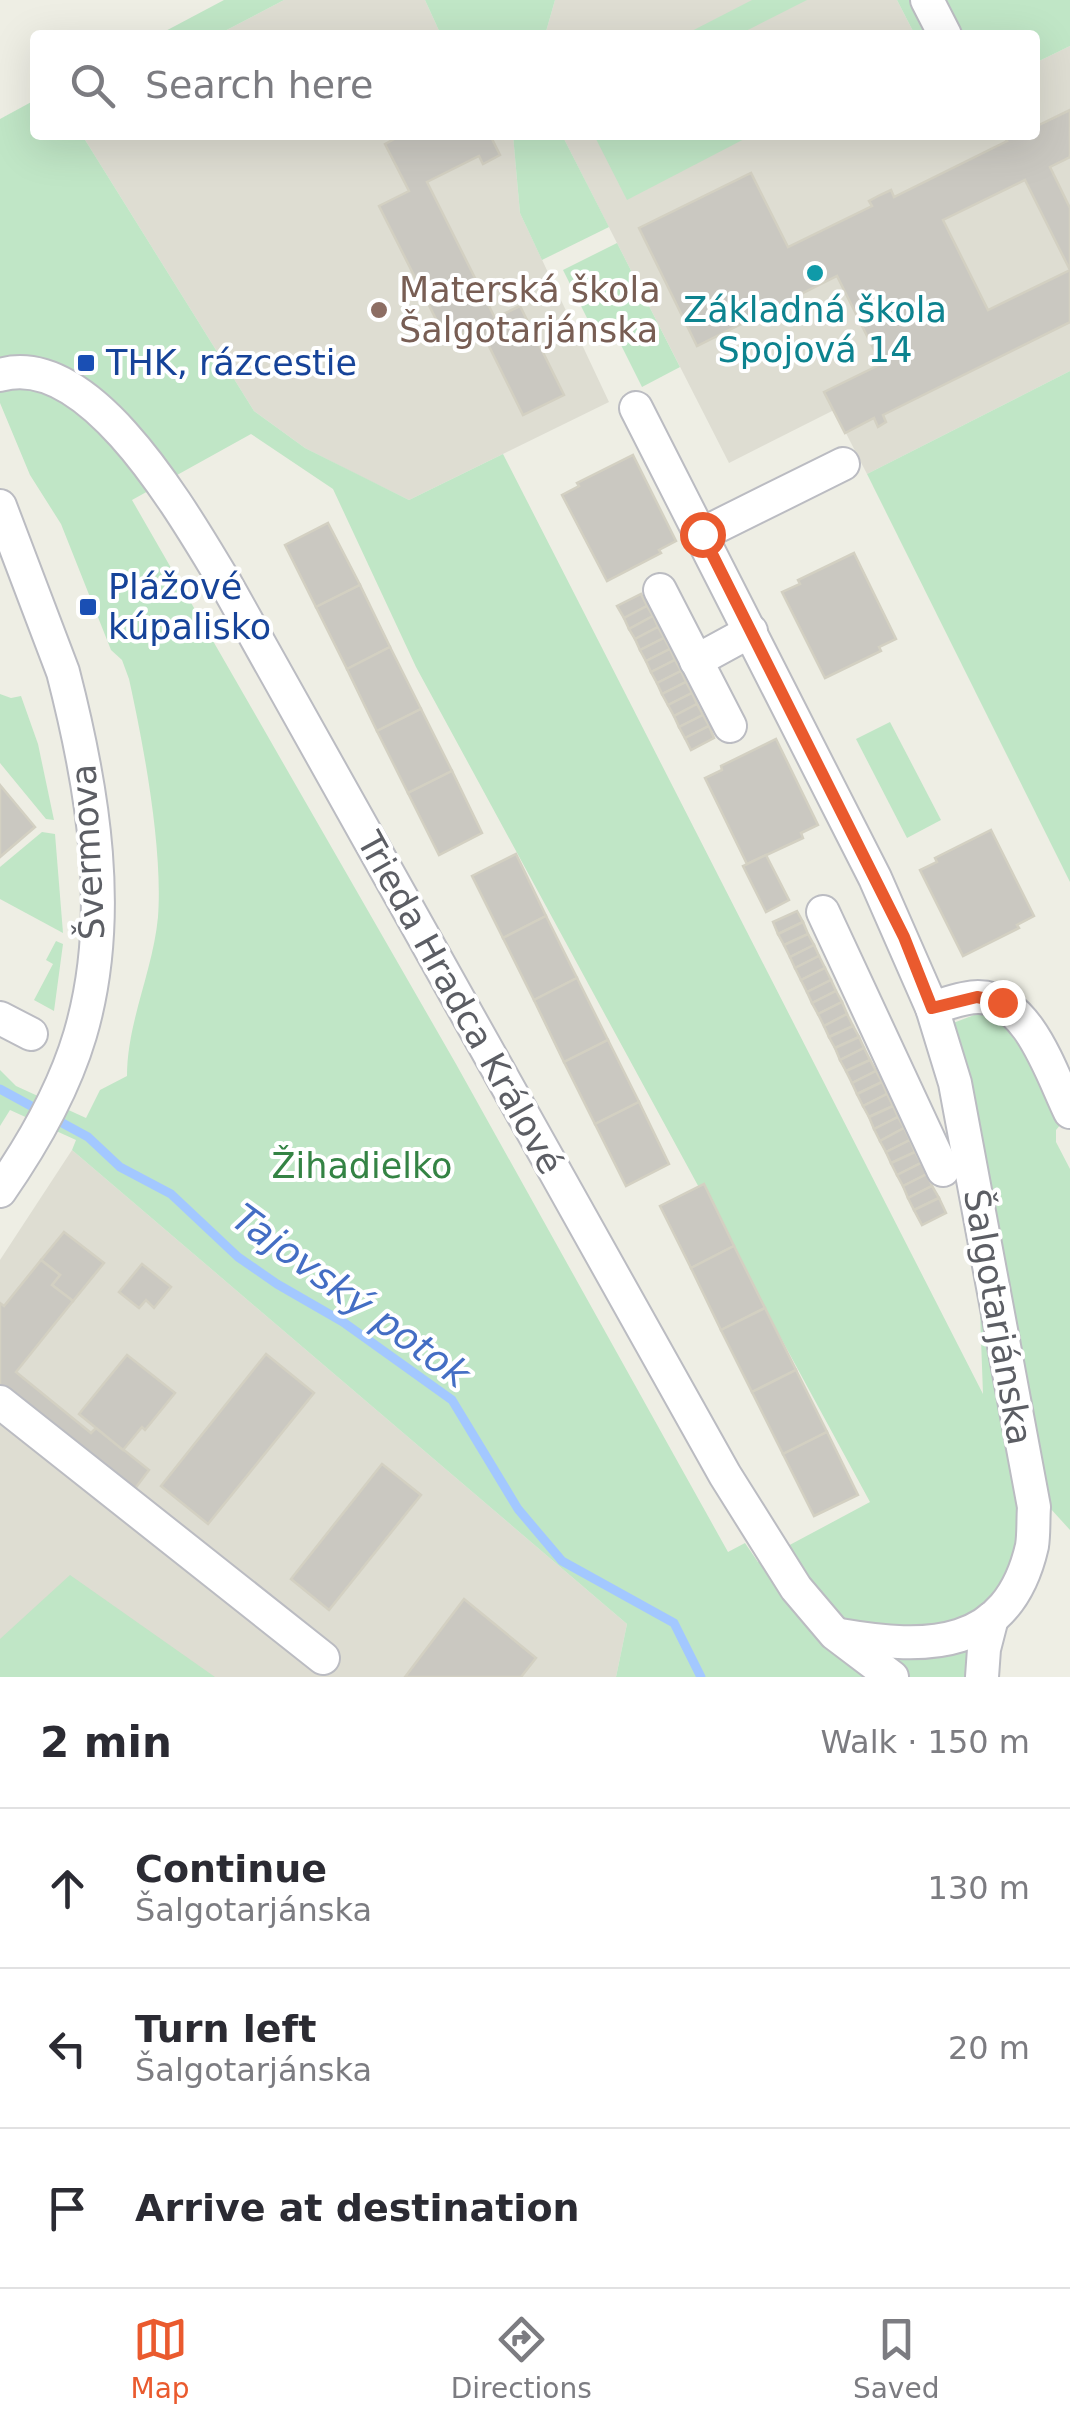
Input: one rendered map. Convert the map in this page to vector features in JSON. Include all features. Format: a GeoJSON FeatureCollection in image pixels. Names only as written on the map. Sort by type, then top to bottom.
{"type":"FeatureCollection","features":[{"type":"Feature","properties":{"kind":"street"},"geometry":{"type":"LineString","coordinates":[[927,0],[942,30]]}},
{"type":"Feature","properties":{"kind":"street","name":"Trieda Hradca Králové"},"geometry":{"type":"LineString","coordinates":[[0,375],[18,370],[35,374],[82,397],[114,424],[160,476],[226,584],[725,1475],[796,1588],[836,1634],[892,1677]]}},
{"type":"Feature","properties":{"kind":"street","name":"Šalgotarjánska"},"geometry":{"type":"LineString","coordinates":[[636,408],[904,937],[932,1008],[956,1083],[1034,1506],[1032,1543],[1022,1576],[992,1618],[965,1634],[939,1642],[888,1643],[836,1634]]}},
{"type":"Feature","properties":{"kind":"street"},"geometry":{"type":"LineString","coordinates":[[702,534],[843,464]]}},
{"type":"Feature","properties":{"kind":"street","name":"Švermova"},"geometry":{"type":"LineString","coordinates":[[0,506],[63,672],[80,738],[98,894],[96,948],[79,1038],[45,1113],[0,1191]]}},
{"type":"Feature","properties":{"kind":"street"},"geometry":{"type":"LineString","coordinates":[[660,590],[730,726]]}},
{"type":"Feature","properties":{"kind":"street"},"geometry":{"type":"LineString","coordinates":[[696,661],[751,631]]}},
{"type":"Feature","properties":{"kind":"street"},"geometry":{"type":"LineString","coordinates":[[823,912],[936,1156],[965,1138]]}},
{"type":"Feature","properties":{"kind":"street"},"geometry":{"type":"LineString","coordinates":[[932,1008],[977,997],[1002,1002],[1024,1020],[1070,1112]]}},
{"type":"Feature","properties":{"kind":"street"},"geometry":{"type":"LineString","coordinates":[[0,1018],[31,1034]]}},
{"type":"Feature","properties":{"kind":"street"},"geometry":{"type":"LineString","coordinates":[[0,1402],[323,1658]]}},
{"type":"Feature","properties":{"kind":"street","name":"Šalgotarjánska"},"geometry":{"type":"LineString","coordinates":[[982,1677],[992,1618]]}},
{"type":"Feature","properties":{"kind":"shaded area"},"geometry":{"type":"Polygon","coordinates":[[[284,0],[425,0],[439,30],[227,30],[284,0]]]}},
{"type":"Feature","properties":{"kind":"shaded area"},"geometry":{"type":"Polygon","coordinates":[[[555,0],[897,0],[912,30],[546,30],[555,0]]]}},
{"type":"Feature","properties":{"kind":"shaded area"},"geometry":{"type":"Polygon","coordinates":[[[1070,46],[1070,371],[867,474],[834,410],[729,463],[565,140],[1040,140],[1040,61],[1070,46]]]}},
{"type":"Feature","properties":{"kind":"shaded area","name":"Materská škola Šalgotarjánska"},"geometry":{"type":"Polygon","coordinates":[[[85,140],[513,140],[520,213],[609,402],[409,500],[305,448],[254,411],[85,140]]]}},
{"type":"Feature","properties":{"kind":"shaded area"},"geometry":{"type":"Polygon","coordinates":[[[72,1150],[627,1624],[616,1677],[0,1677],[0,1260],[72,1150]]]}},
{"type":"Feature","properties":{"kind":"green space"},"geometry":{"type":"Polygon","coordinates":[[[224,0],[284,0],[227,30],[167,30],[224,0]]]}},
{"type":"Feature","properties":{"kind":"green space"},"geometry":{"type":"Polygon","coordinates":[[[425,0],[555,0],[546,30],[439,30],[425,0]]]}},
{"type":"Feature","properties":{"kind":"green space"},"geometry":{"type":"Polygon","coordinates":[[[752,0],[807,0],[748,30],[694,30],[752,0]]]}},
{"type":"Feature","properties":{"kind":"green space"},"geometry":{"type":"Polygon","coordinates":[[[897,0],[1070,0],[1070,46],[1040,61],[1040,30],[912,30],[897,0]]]}},
{"type":"Feature","properties":{"kind":"green space","name":"Žihadielko"},"geometry":{"type":"Polygon","coordinates":[[[30,103],[30,140],[85,140],[254,411],[305,448],[409,500],[503,454],[983,1394],[979,1284],[927,1033],[982,1012],[1012,1031],[1061,1124],[1056,1130],[1056,1142],[1070,1169],[1070,1530],[1050,1508],[1039,1577],[1003,1632],[996,1677],[616,1677],[627,1624],[72,1150],[76,1140],[10,1110],[0,1126],[0,1070],[16,1086],[86,1118],[100,1090],[127,1076],[131,1036],[155,937],[159,890],[151,798],[129,679],[122,660],[111,650],[61,524],[30,475],[0,403],[0,119],[30,103]],[[251,434],[132,500],[456,1064],[728,1552],[745,1543],[758,1562],[870,1502],[416,667],[333,489],[251,434]]]}},
{"type":"Feature","properties":{"kind":"green space"},"geometry":{"type":"Polygon","coordinates":[[[513,140],[565,140],[609,227],[542,260],[520,213],[513,140]]]}},
{"type":"Feature","properties":{"kind":"green space"},"geometry":{"type":"Polygon","coordinates":[[[597,140],[742,140],[627,200],[597,140]]]}},
{"type":"Feature","properties":{"kind":"green space"},"geometry":{"type":"Polygon","coordinates":[[[617,243],[680,367],[642,387],[614,331],[597,338],[563,270],[617,243]]]}},
{"type":"Feature","properties":{"kind":"green space"},"geometry":{"type":"Polygon","coordinates":[[[1070,371],[1070,882],[867,474],[1070,371]]]}},
{"type":"Feature","properties":{"kind":"green space"},"geometry":{"type":"Polygon","coordinates":[[[0,694],[21,696],[38,744],[54,820],[46,819],[0,763],[0,694]]]}},
{"type":"Feature","properties":{"kind":"green space"},"geometry":{"type":"Polygon","coordinates":[[[890,722],[941,820],[907,838],[856,739],[890,722]]]}},
{"type":"Feature","properties":{"kind":"green space"},"geometry":{"type":"Polygon","coordinates":[[[42,832],[55,834],[63,933],[0,899],[0,867],[42,832]]]}},
{"type":"Feature","properties":{"kind":"green space"},"geometry":{"type":"Polygon","coordinates":[[[56,941],[63,944],[54,1011],[34,1000],[53,964],[46,960],[56,941]]]}},
{"type":"Feature","properties":{"kind":"green space"},"geometry":{"type":"Polygon","coordinates":[[[70,1575],[215,1677],[0,1677],[0,1639],[70,1575]]]}},
{"type":"Feature","properties":{"kind":"building","name":"Základná škola Spojová 14"},"geometry":{"type":"Polygon","coordinates":[[[1070,110],[1070,157],[1050,167],[1070,208],[1070,270],[1070,322],[883,415],[886,422],[878,427],[874,418],[845,433],[824,392],[881,364],[837,276],[697,346],[639,228],[751,173],[788,247],[872,206],[869,201],[880,195],[891,190],[894,197],[1007,141],[1040,140],[1040,125],[1070,110]],[[1025,180],[943,220],[988,310],[1070,270],[1025,180]]]}},
{"type":"Feature","properties":{"kind":"building"},"geometry":{"type":"Polygon","coordinates":[[[393,140],[492,140],[500,155],[483,164],[479,156],[427,182],[495,318],[520,306],[564,395],[523,415],[479,326],[447,341],[379,206],[409,191],[385,144],[393,140]]]}},
{"type":"Feature","properties":{"kind":"building"},"geometry":{"type":"Polygon","coordinates":[[[633,455],[676,541],[607,581],[562,495],[579,486],[577,483],[633,455]]]}},
{"type":"Feature","properties":{"kind":"building"},"geometry":{"type":"Polygon","coordinates":[[[328,523],[360,585],[316,607],[285,545],[328,523]]]}},
{"type":"Feature","properties":{"kind":"building"},"geometry":{"type":"Polygon","coordinates":[[[854,553],[896,639],[879,647],[881,651],[825,678],[782,592],[854,553]]]}},
{"type":"Feature","properties":{"kind":"building"},"geometry":{"type":"Polygon","coordinates":[[[360,585],[390,647],[347,669],[316,607],[360,585]]]}},
{"type":"Feature","properties":{"kind":"building"},"geometry":{"type":"Polygon","coordinates":[[[641,594],[647,606],[624,618],[617,606],[641,594]]]}},
{"type":"Feature","properties":{"kind":"building"},"geometry":{"type":"Polygon","coordinates":[[[647,606],[653,616],[629,629],[624,618],[647,606]]]}},
{"type":"Feature","properties":{"kind":"building"},"geometry":{"type":"Polygon","coordinates":[[[653,616],[658,627],[635,639],[629,629],[653,616]]]}},
{"type":"Feature","properties":{"kind":"building"},"geometry":{"type":"Polygon","coordinates":[[[658,627],[664,638],[640,650],[635,639],[658,627]]]}},
{"type":"Feature","properties":{"kind":"building"},"geometry":{"type":"Polygon","coordinates":[[[664,638],[670,649],[646,661],[640,650],[664,638]]]}},
{"type":"Feature","properties":{"kind":"building"},"geometry":{"type":"Polygon","coordinates":[[[390,647],[421,709],[377,731],[347,669],[390,647]]]}},
{"type":"Feature","properties":{"kind":"building"},"geometry":{"type":"Polygon","coordinates":[[[670,649],[675,660],[651,672],[646,661],[670,649]]]}},
{"type":"Feature","properties":{"kind":"building"},"geometry":{"type":"Polygon","coordinates":[[[675,660],[681,671],[657,683],[651,672],[675,660]]]}},
{"type":"Feature","properties":{"kind":"building"},"geometry":{"type":"Polygon","coordinates":[[[681,671],[686,682],[662,694],[657,683],[681,671]]]}},
{"type":"Feature","properties":{"kind":"building"},"geometry":{"type":"Polygon","coordinates":[[[686,682],[692,693],[668,705],[662,694],[686,682]]]}},
{"type":"Feature","properties":{"kind":"building"},"geometry":{"type":"Polygon","coordinates":[[[692,693],[697,704],[674,716],[668,705],[692,693]]]}},
{"type":"Feature","properties":{"kind":"building"},"geometry":{"type":"Polygon","coordinates":[[[697,704],[703,715],[679,727],[674,716],[697,704]]]}},
{"type":"Feature","properties":{"kind":"building"},"geometry":{"type":"Polygon","coordinates":[[[421,709],[452,771],[408,793],[377,731],[421,709]]]}},
{"type":"Feature","properties":{"kind":"building"},"geometry":{"type":"Polygon","coordinates":[[[703,715],[709,726],[685,738],[679,727],[703,715]]]}},
{"type":"Feature","properties":{"kind":"building"},"geometry":{"type":"Polygon","coordinates":[[[709,726],[714,738],[691,750],[685,738],[709,726]]]}},
{"type":"Feature","properties":{"kind":"building"},"geometry":{"type":"Polygon","coordinates":[[[776,739],[818,825],[801,833],[803,838],[747,864],[705,778],[776,739]]]}},
{"type":"Feature","properties":{"kind":"building"},"geometry":{"type":"Polygon","coordinates":[[[452,771],[482,833],[439,855],[408,793],[452,771]]]}},
{"type":"Feature","properties":{"kind":"building"},"geometry":{"type":"Polygon","coordinates":[[[0,785],[35,827],[0,857],[0,785]]]}},
{"type":"Feature","properties":{"kind":"building"},"geometry":{"type":"Polygon","coordinates":[[[991,830],[1034,916],[1017,925],[1019,928],[963,956],[920,870],[937,862],[935,858],[991,830]]]}},
{"type":"Feature","properties":{"kind":"building"},"geometry":{"type":"Polygon","coordinates":[[[516,854],[546,916],[503,938],[472,876],[516,854]]]}},
{"type":"Feature","properties":{"kind":"building"},"geometry":{"type":"Polygon","coordinates":[[[766,855],[789,900],[766,912],[743,866],[766,855]]]}},
{"type":"Feature","properties":{"kind":"building"},"geometry":{"type":"Polygon","coordinates":[[[797,911],[803,922],[778,934],[773,922],[797,911]]]}},
{"type":"Feature","properties":{"kind":"building"},"geometry":{"type":"Polygon","coordinates":[[[546,916],[577,978],[534,1000],[503,938],[546,916]]]}},
{"type":"Feature","properties":{"kind":"building"},"geometry":{"type":"Polygon","coordinates":[[[803,922],[808,934],[784,945],[778,934],[803,922]]]}},
{"type":"Feature","properties":{"kind":"building"},"geometry":{"type":"Polygon","coordinates":[[[808,934],[814,945],[790,957],[784,945],[808,934]]]}},
{"type":"Feature","properties":{"kind":"building"},"geometry":{"type":"Polygon","coordinates":[[[814,945],[819,956],[795,968],[790,957],[814,945]]]}},
{"type":"Feature","properties":{"kind":"building"},"geometry":{"type":"Polygon","coordinates":[[[819,956],[825,968],[801,980],[795,968],[819,956]]]}},
{"type":"Feature","properties":{"kind":"building"},"geometry":{"type":"Polygon","coordinates":[[[825,968],[831,980],[807,992],[801,980],[825,968]]]}},
{"type":"Feature","properties":{"kind":"building"},"geometry":{"type":"Polygon","coordinates":[[[577,978],[608,1040],[564,1062],[534,1000],[577,978]]]}},
{"type":"Feature","properties":{"kind":"building"},"geometry":{"type":"Polygon","coordinates":[[[831,980],[836,991],[812,1003],[807,992],[831,980]]]}},
{"type":"Feature","properties":{"kind":"building"},"geometry":{"type":"Polygon","coordinates":[[[836,991],[842,1002],[818,1014],[812,1003],[836,991]]]}},
{"type":"Feature","properties":{"kind":"building"},"geometry":{"type":"Polygon","coordinates":[[[842,1002],[847,1014],[824,1026],[818,1014],[842,1002]]]}},
{"type":"Feature","properties":{"kind":"building"},"geometry":{"type":"Polygon","coordinates":[[[847,1014],[853,1026],[829,1037],[824,1026],[847,1014]]]}},
{"type":"Feature","properties":{"kind":"building"},"geometry":{"type":"Polygon","coordinates":[[[853,1026],[859,1037],[835,1048],[829,1037],[853,1026]]]}},
{"type":"Feature","properties":{"kind":"building"},"geometry":{"type":"Polygon","coordinates":[[[859,1037],[864,1048],[840,1060],[835,1048],[859,1037]]]}},
{"type":"Feature","properties":{"kind":"building"},"geometry":{"type":"Polygon","coordinates":[[[608,1040],[639,1102],[595,1124],[564,1062],[608,1040]]]}},
{"type":"Feature","properties":{"kind":"building"},"geometry":{"type":"Polygon","coordinates":[[[864,1048],[870,1060],[846,1071],[840,1060],[864,1048]]]}},
{"type":"Feature","properties":{"kind":"building"},"geometry":{"type":"Polygon","coordinates":[[[870,1060],[876,1071],[852,1083],[846,1071],[870,1060]]]}},
{"type":"Feature","properties":{"kind":"building"},"geometry":{"type":"Polygon","coordinates":[[[876,1071],[882,1082],[857,1094],[852,1083],[876,1071]]]}},
{"type":"Feature","properties":{"kind":"building"},"geometry":{"type":"Polygon","coordinates":[[[882,1082],[887,1094],[863,1106],[857,1094],[882,1082]]]}},
{"type":"Feature","properties":{"kind":"building"},"geometry":{"type":"Polygon","coordinates":[[[887,1094],[893,1106],[869,1117],[863,1106],[887,1094]]]}},
{"type":"Feature","properties":{"kind":"building"},"geometry":{"type":"Polygon","coordinates":[[[639,1102],[669,1164],[626,1186],[595,1124],[639,1102]]]}},
{"type":"Feature","properties":{"kind":"building"},"geometry":{"type":"Polygon","coordinates":[[[893,1106],[898,1117],[874,1129],[869,1117],[893,1106]]]}},
{"type":"Feature","properties":{"kind":"building"},"geometry":{"type":"Polygon","coordinates":[[[898,1117],[904,1128],[880,1141],[874,1129],[898,1117]]]}},
{"type":"Feature","properties":{"kind":"building"},"geometry":{"type":"Polygon","coordinates":[[[904,1128],[910,1140],[886,1152],[880,1141],[904,1128]]]}},
{"type":"Feature","properties":{"kind":"building"},"geometry":{"type":"Polygon","coordinates":[[[910,1140],[915,1152],[891,1163],[886,1152],[910,1140]]]}},
{"type":"Feature","properties":{"kind":"building"},"geometry":{"type":"Polygon","coordinates":[[[915,1152],[921,1163],[897,1175],[891,1163],[915,1152]]]}},
{"type":"Feature","properties":{"kind":"building"},"geometry":{"type":"Polygon","coordinates":[[[921,1163],[927,1174],[903,1186],[897,1175],[921,1163]]]}},
{"type":"Feature","properties":{"kind":"building"},"geometry":{"type":"Polygon","coordinates":[[[927,1174],[932,1186],[908,1198],[903,1186],[927,1174]]]}},
{"type":"Feature","properties":{"kind":"building"},"geometry":{"type":"Polygon","coordinates":[[[704,1184],[734,1246],[691,1268],[660,1206],[704,1184]]]}},
{"type":"Feature","properties":{"kind":"building"},"geometry":{"type":"Polygon","coordinates":[[[932,1186],[939,1198],[914,1210],[908,1198],[932,1186]]]}},
{"type":"Feature","properties":{"kind":"building"},"geometry":{"type":"Polygon","coordinates":[[[939,1198],[946,1213],[922,1225],[914,1210],[939,1198]]]}},
{"type":"Feature","properties":{"kind":"building"},"geometry":{"type":"Polygon","coordinates":[[[64,1232],[104,1263],[73,1301],[52,1285],[60,1275],[41,1260],[64,1232]]]}},
{"type":"Feature","properties":{"kind":"building"},"geometry":{"type":"Polygon","coordinates":[[[734,1246],[765,1308],[721,1330],[691,1268],[734,1246]]]}},
{"type":"Feature","properties":{"kind":"building"},"geometry":{"type":"Polygon","coordinates":[[[41,1260],[60,1275],[52,1285],[73,1301],[16,1372],[91,1433],[96,1428],[149,1470],[131,1494],[0,1389],[0,1303],[4,1306],[41,1260]]]}},
{"type":"Feature","properties":{"kind":"building"},"geometry":{"type":"Polygon","coordinates":[[[142,1264],[171,1287],[154,1308],[146,1300],[139,1308],[119,1292],[142,1264]]]}},
{"type":"Feature","properties":{"kind":"building"},"geometry":{"type":"Polygon","coordinates":[[[765,1308],[796,1370],[752,1392],[721,1330],[765,1308]]]}},
{"type":"Feature","properties":{"kind":"building"},"geometry":{"type":"Polygon","coordinates":[[[266,1354],[314,1393],[208,1524],[161,1486],[266,1354]]]}},
{"type":"Feature","properties":{"kind":"building"},"geometry":{"type":"Polygon","coordinates":[[[127,1355],[175,1393],[123,1450],[79,1414],[127,1355]]]}},
{"type":"Feature","properties":{"kind":"building"},"geometry":{"type":"Polygon","coordinates":[[[796,1370],[827,1432],[783,1454],[752,1392],[796,1370]]]}},
{"type":"Feature","properties":{"kind":"building"},"geometry":{"type":"Polygon","coordinates":[[[827,1432],[858,1495],[814,1516],[783,1454],[827,1432]]]}},
{"type":"Feature","properties":{"kind":"building"},"geometry":{"type":"Polygon","coordinates":[[[382,1464],[421,1495],[329,1610],[291,1579],[382,1464]]]}},
{"type":"Feature","properties":{"kind":"building"},"geometry":{"type":"Polygon","coordinates":[[[464,1599],[536,1658],[521,1677],[405,1677],[464,1599]]]}},
{"type":"Feature","properties":{"kind":"waterway","name":"Tajovský potok"},"geometry":{"type":"LineString","coordinates":[[0,1089],[88,1137],[120,1167],[171,1194],[238,1257],[343,1322],[452,1400],[518,1509],[562,1561],[674,1623],[701,1677]]}},
{"type":"Feature","properties":{"kind":"place","name":"Základná škola Spojová 14"},"geometry":{"type":"Point","coordinates":[815,273]}},
{"type":"Feature","properties":{"kind":"place","name":"Materská škola Šalgotarjánska"},"geometry":{"type":"Point","coordinates":[379,310]}},
{"type":"Feature","properties":{"kind":"place","name":"THK, rázcestie"},"geometry":{"type":"Point","coordinates":[86,363]}},
{"type":"Feature","properties":{"kind":"place","name":"Plážové kúpalisko"},"geometry":{"type":"Point","coordinates":[88,607]}},
{"type":"Feature","properties":{"kind":"route"},"geometry":{"type":"LineString","coordinates":[[702,534],[904,937],[932,1008],[977,997],[1002,1002]]}}]}
